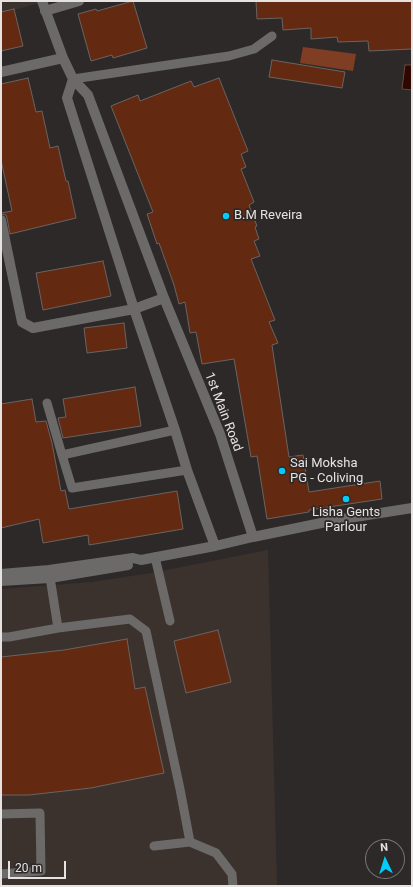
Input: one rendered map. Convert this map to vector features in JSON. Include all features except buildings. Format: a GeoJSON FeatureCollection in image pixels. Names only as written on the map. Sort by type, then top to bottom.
{"type":"FeatureCollection","features":[{"type":"Feature","properties":{"kind":"street"},"geometry":{"type":"LineString","coordinates":[[43,6],[79,1]]}},
{"type":"Feature","properties":{"kind":"street","name":"1st Main Road"},"geometry":{"type":"LineString","coordinates":[[43,6],[63,58],[73,79],[88,95],[164,298],[220,434],[253,537]]}},
{"type":"Feature","properties":{"kind":"street"},"geometry":{"type":"LineString","coordinates":[[1,72],[63,58]]}},
{"type":"Feature","properties":{"kind":"street"},"geometry":{"type":"LineString","coordinates":[[73,79],[67,98],[187,470],[215,546]]}},
{"type":"Feature","properties":{"kind":"street"},"geometry":{"type":"LineString","coordinates":[[1,220],[22,322],[33,328],[134,309],[164,298]]}},
{"type":"Feature","properties":{"kind":"street"},"geometry":{"type":"LineString","coordinates":[[1,581],[50,574],[133,558],[141,560],[336,520],[412,508]]}},
{"type":"Feature","properties":{"kind":"street"},"geometry":{"type":"LineString","coordinates":[[1,574],[50,574]]}},
{"type":"Feature","properties":{"kind":"lane"},"geometry":{"type":"LineString","coordinates":[[73,79],[229,56],[254,49],[272,36]]}},
{"type":"Feature","properties":{"kind":"lane"},"geometry":{"type":"LineString","coordinates":[[47,403],[72,488],[187,470]]}},
{"type":"Feature","properties":{"kind":"lane"},"geometry":{"type":"LineString","coordinates":[[62,455],[175,430]]}},
{"type":"Feature","properties":{"kind":"lane"},"geometry":{"type":"LineString","coordinates":[[155,557],[170,621]]}},
{"type":"Feature","properties":{"kind":"lane"},"geometry":{"type":"LineString","coordinates":[[50,574],[58,628]]}},
{"type":"Feature","properties":{"kind":"lane"},"geometry":{"type":"LineString","coordinates":[[1,637],[130,619],[146,631],[190,842]]}},
{"type":"Feature","properties":{"kind":"lane"},"geometry":{"type":"LineString","coordinates":[[1,814],[40,813],[41,871],[1,874]]}},
{"type":"Feature","properties":{"kind":"lane"},"geometry":{"type":"LineString","coordinates":[[154,846],[190,842],[216,853],[232,874],[233,886]]}},
{"type":"Feature","properties":{"kind":"shaded area"},"geometry":{"type":"Polygon","coordinates":[[[1,1],[45,1],[1,14],[1,1]]]}},
{"type":"Feature","properties":{"kind":"shaded area"},"geometry":{"type":"Polygon","coordinates":[[[303,47],[356,54],[353,71],[300,63],[303,47]]]}},
{"type":"Feature","properties":{"kind":"shaded area"},"geometry":{"type":"Polygon","coordinates":[[[405,65],[412,65],[412,90],[402,89],[405,65]]]}},
{"type":"Feature","properties":{"kind":"shaded area"},"geometry":{"type":"Polygon","coordinates":[[[268,550],[277,886],[1,886],[1,589],[92,582],[151,573],[268,550]]]}},
{"type":"Feature","properties":{"kind":"place","name":"B.M Reveira"},"geometry":{"type":"Point","coordinates":[226,216]}},
{"type":"Feature","properties":{"kind":"place","name":"Sai Moksha PG - Coliving"},"geometry":{"type":"Point","coordinates":[282,471]}},
{"type":"Feature","properties":{"kind":"place","name":"Lisha Gents Parlour"},"geometry":{"type":"Point","coordinates":[346,499]}}]}
